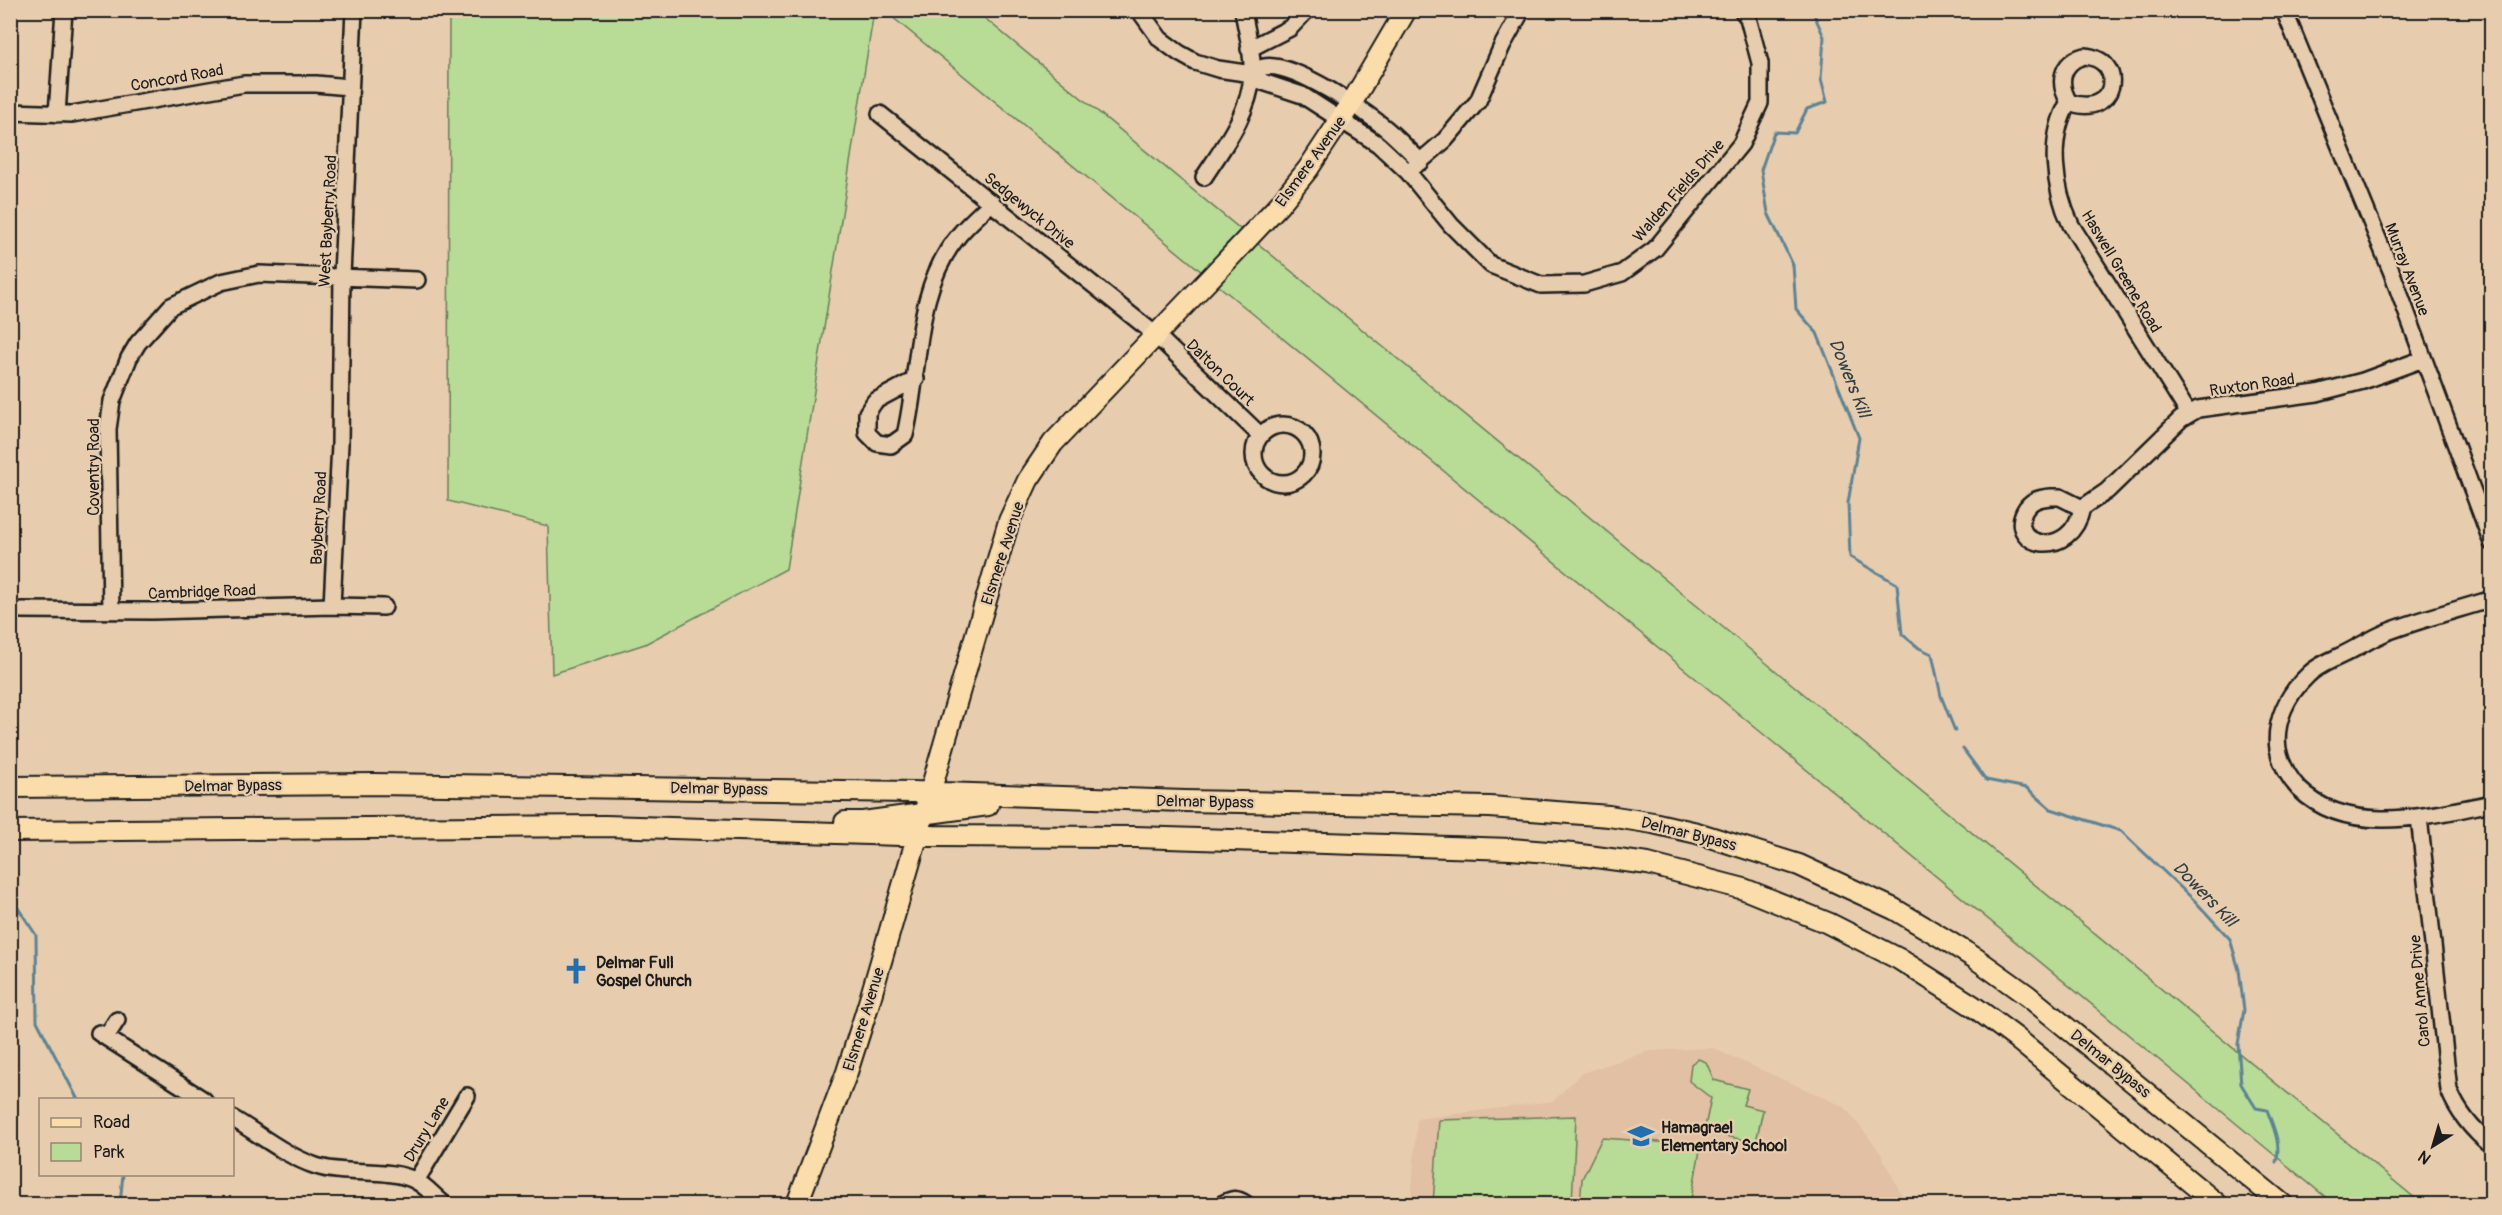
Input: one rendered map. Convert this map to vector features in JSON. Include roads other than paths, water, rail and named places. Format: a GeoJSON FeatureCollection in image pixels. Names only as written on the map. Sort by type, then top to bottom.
{"type":"FeatureCollection","features":[{"type":"Feature","properties":{"kind":"main road","name":"Elsmere Avenue"},"geometry":{"type":"LineString","coordinates":[[797,1204],[847,1072],[919,835],[1009,522],[1028,480],[1053,443],[1279,205],[1308,169],[1346,112],[1406,10]]}},
{"type":"Feature","properties":{"kind":"main road","name":"Delmar Bypass"},"geometry":{"type":"LineString","coordinates":[[10,787],[374,784],[931,792],[1490,807],[1609,816],[1697,833],[1799,865],[1894,909],[1976,958],[2074,1032],[2282,1204]]}},
{"type":"Feature","properties":{"kind":"main road"},"geometry":{"type":"LineString","coordinates":[[698,829],[798,822],[863,822],[975,805],[1168,800]]}},
{"type":"Feature","properties":{"kind":"main road"},"geometry":{"type":"LineString","coordinates":[[10,831],[477,825],[919,835],[1135,837],[1511,849],[1648,864],[1744,890],[1828,923],[1925,974],[2016,1038],[2217,1204]]}},
{"type":"Feature","properties":{"kind":"street"},"geometry":{"type":"LineString","coordinates":[[57,114],[64,10]]}},
{"type":"Feature","properties":{"kind":"street","name":"West Bayberry Road"},"geometry":{"type":"LineString","coordinates":[[340,433],[342,276],[354,10]]}},
{"type":"Feature","properties":{"kind":"street"},"geometry":{"type":"LineString","coordinates":[[1139,10],[1160,39],[1195,62],[1218,69],[1252,74],[1263,82],[1346,112],[1389,131],[1421,162]]}},
{"type":"Feature","properties":{"kind":"street"},"geometry":{"type":"LineString","coordinates":[[1204,177],[1236,127],[1247,98],[1252,74],[1243,10]]}},
{"type":"Feature","properties":{"kind":"street"},"geometry":{"type":"LineString","coordinates":[[1249,49],[1290,28],[1307,10]]}},
{"type":"Feature","properties":{"kind":"street"},"geometry":{"type":"LineString","coordinates":[[1408,172],[1445,140],[1478,101],[1502,46],[1522,10]]}},
{"type":"Feature","properties":{"kind":"street","name":"Walden Fields Drive"},"geometry":{"type":"LineString","coordinates":[[1346,112],[1408,172],[1451,225],[1491,265],[1541,285],[1584,284],[1622,273],[1655,249],[1741,144],[1760,103],[1760,63],[1748,18],[1742,10]]}},
{"type":"Feature","properties":{"kind":"street","name":"Murray Avenue"},"geometry":{"type":"LineString","coordinates":[[2284,10],[2392,273],[2492,543]]}},
{"type":"Feature","properties":{"kind":"street","name":"Concord Road"},"geometry":{"type":"LineString","coordinates":[[10,112],[84,113],[182,93],[244,84],[297,83],[350,87]]}},
{"type":"Feature","properties":{"kind":"street","name":"Haswell Greene Road"},"geometry":{"type":"LineString","coordinates":[[2069,102],[2060,120],[2056,165],[2058,191],[2063,208],[2189,414]]}},
{"type":"Feature","properties":{"kind":"street","name":"Sedgewyck Drive"},"geometry":{"type":"LineString","coordinates":[[880,114],[993,202],[1156,335]]}},
{"type":"Feature","properties":{"kind":"street"},"geometry":{"type":"LineString","coordinates":[[916,379],[922,319],[930,290],[942,261],[959,235],[993,202]]}},
{"type":"Feature","properties":{"kind":"street","name":"Coventry Road"},"geometry":{"type":"LineString","coordinates":[[111,611],[108,429],[112,401],[129,357],[138,343],[171,306],[221,282],[259,274],[417,280]]}},
{"type":"Feature","properties":{"kind":"street","name":"Dalton Court"},"geometry":{"type":"LineString","coordinates":[[1156,335],[1260,435]]}},
{"type":"Feature","properties":{"kind":"street","name":"Ruxton Road"},"geometry":{"type":"LineString","coordinates":[[2082,508],[2107,492],[2189,414],[2214,406],[2317,393],[2363,381],[2423,360]]}},
{"type":"Feature","properties":{"kind":"street","name":"Bayberry Road"},"geometry":{"type":"LineString","coordinates":[[332,606],[340,433]]}},
{"type":"Feature","properties":{"kind":"street"},"geometry":{"type":"LineString","coordinates":[[2492,599],[2386,633],[2317,668],[2292,692],[2284,706],[2277,740],[2279,753],[2289,776],[2306,796],[2337,813],[2364,817],[2420,817],[2492,803]]}},
{"type":"Feature","properties":{"kind":"street","name":"Cambridge Road"},"geometry":{"type":"LineString","coordinates":[[21,610],[384,607]]}},
{"type":"Feature","properties":{"kind":"street","name":"Carol Anne Drive"},"geometry":{"type":"LineString","coordinates":[[2420,817],[2449,1090],[2456,1107],[2488,1138]]}},
{"type":"Feature","properties":{"kind":"street"},"geometry":{"type":"LineString","coordinates":[[117,1020],[102,1035],[201,1098]]}},
{"type":"Feature","properties":{"kind":"street","name":"Drury Lane"},"geometry":{"type":"LineString","coordinates":[[416,1181],[467,1096]]}},
{"type":"Feature","properties":{"kind":"street"},"geometry":{"type":"LineString","coordinates":[[234,1119],[314,1166],[337,1172],[398,1175],[416,1181],[444,1204]]}},
{"type":"Feature","properties":{"kind":"street"},"geometry":{"type":"LineString","coordinates":[[1222,1204],[1232,1199],[1246,1204]]}},
{"type":"Feature","properties":{"kind":"waterway","name":"Dowers Kill"},"geometry":{"type":"LineString","coordinates":[[1812,10],[1824,37],[1821,79],[1827,102],[1807,109],[1795,133],[1774,132],[1761,170],[1768,213],[1793,265],[1796,309],[1817,333],[1859,438],[1848,503],[1850,557],[1897,584],[1902,634],[1919,648],[1932,654],[1941,696],[1955,731]]}},
{"type":"Feature","properties":{"kind":"waterway","name":"Dowers Kill"},"geometry":{"type":"LineString","coordinates":[[1963,749],[1986,780],[2027,788],[2051,809],[2121,831],[2194,900],[2230,939],[2239,970],[2244,1010],[2238,1044],[2241,1084],[2256,1108],[2267,1110],[2277,1142],[2276,1162]]}},
{"type":"Feature","properties":{"kind":"waterway"},"geometry":{"type":"LineString","coordinates":[[10,896],[36,935],[37,1021],[77,1098]]}},
{"type":"Feature","properties":{"kind":"waterway"},"geometry":{"type":"LineString","coordinates":[[120,1204],[123,1176]]}},
{"type":"Feature","properties":{"kind":"place","name":"Delmar Full Gospel Church"},"geometry":{"type":"Point","coordinates":[576,971]}},
{"type":"Feature","properties":{"kind":"place","name":"Hamagrael Elementary School"},"geometry":{"type":"Point","coordinates":[1641,1136]}}]}
